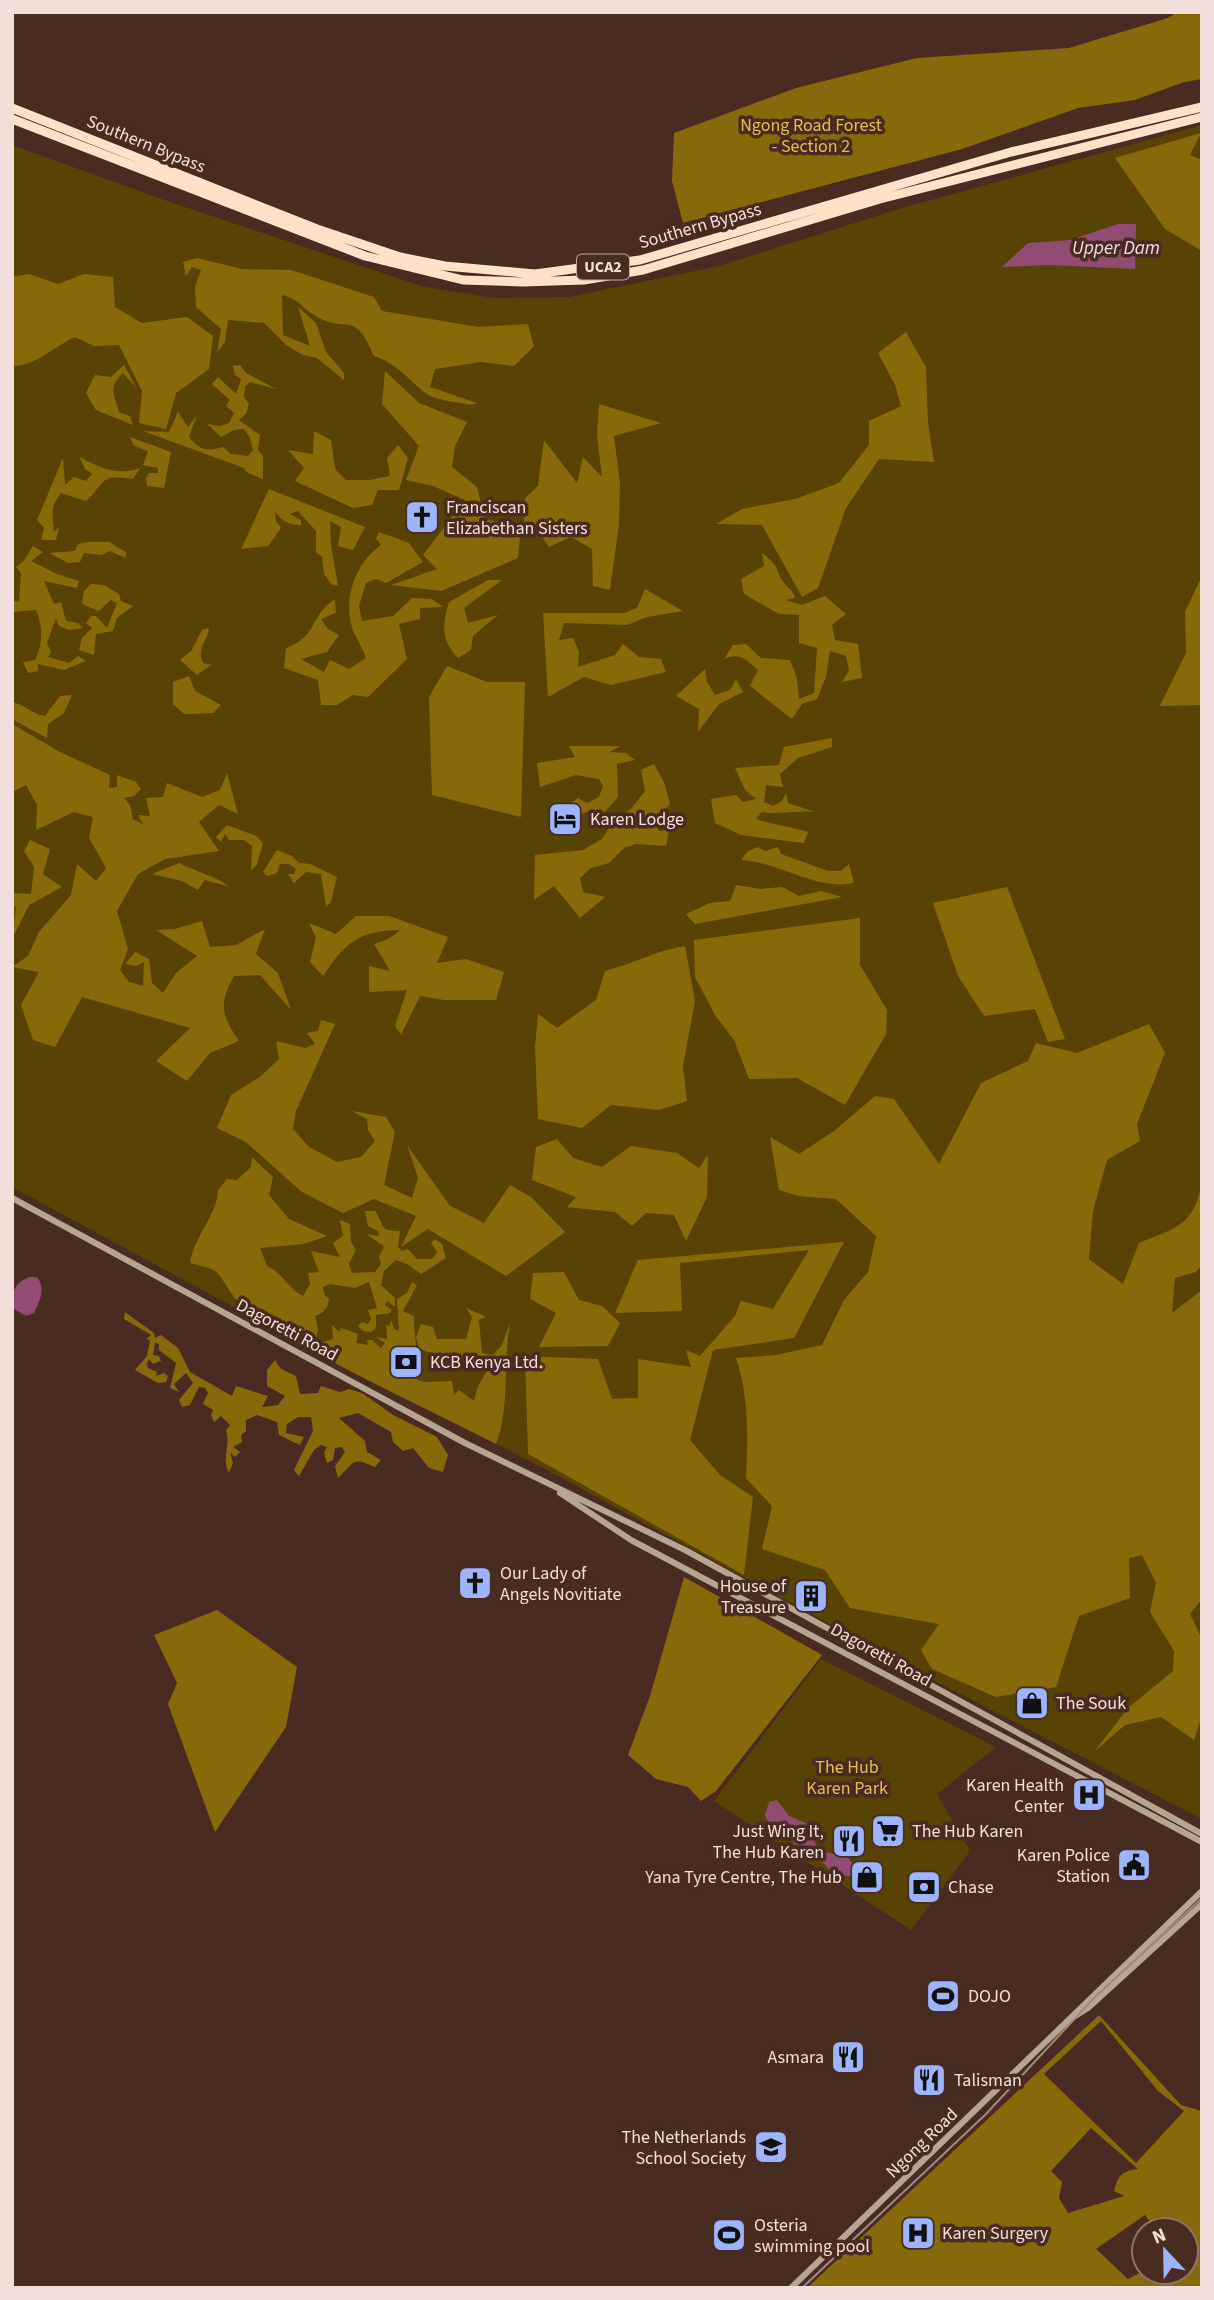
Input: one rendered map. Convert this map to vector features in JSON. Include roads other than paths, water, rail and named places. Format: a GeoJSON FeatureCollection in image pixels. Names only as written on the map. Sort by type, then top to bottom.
{"type":"FeatureCollection","features":[{"type":"Feature","properties":{"kind":"highway","name":"Southern Bypass"},"geometry":{"type":"LineString","coordinates":[[12,108],[317,229],[400,257],[445,267],[535,274],[640,260],[1012,152],[1202,107]]}},
{"type":"Feature","properties":{"kind":"highway","name":"Southern Bypass"},"geometry":{"type":"LineString","coordinates":[[12,119],[365,256],[463,280],[523,282],[584,280],[643,270],[892,195],[1202,117]]}},
{"type":"Feature","properties":{"kind":"main road","name":"Dagoretti Road"},"geometry":{"type":"LineString","coordinates":[[12,1198],[549,1486],[646,1530],[1202,1833]]}},
{"type":"Feature","properties":{"kind":"main road","name":"Dagoretti Road"},"geometry":{"type":"LineString","coordinates":[[549,1486],[639,1543],[1202,1842]]}},
{"type":"Feature","properties":{"kind":"main road"},"geometry":{"type":"LineString","coordinates":[[639,1543],[637,1532],[646,1530]]}},
{"type":"Feature","properties":{"kind":"main road","name":"Ngong Road"},"geometry":{"type":"LineString","coordinates":[[1072,2018],[1075,2010],[1202,1891]]}},
{"type":"Feature","properties":{"kind":"main road","name":"Ngong Road"},"geometry":{"type":"LineString","coordinates":[[791,2288],[1072,2018],[1132,1969],[1202,1904]]}},
{"type":"Feature","properties":{"kind":"main road"},"geometry":{"type":"LineString","coordinates":[[1126,1963],[1132,1969]]}},
{"type":"Feature","properties":{"kind":"water","name":"Upper Dam"},"geometry":{"type":"Polygon","coordinates":[[[1118,224],[1136,224],[1135,269],[1049,265],[1002,267],[1028,243],[1070,240],[1118,224]]]}},
{"type":"Feature","properties":{"kind":"water"},"geometry":{"type":"Polygon","coordinates":[[[29,1277],[37,1277],[42,1290],[34,1313],[26,1316],[12,1308],[12,1302],[17,1285],[29,1277]]]}},
{"type":"Feature","properties":{"kind":"water"},"geometry":{"type":"Polygon","coordinates":[[[777,1800],[789,1816],[808,1824],[812,1839],[821,1851],[848,1857],[855,1868],[852,1876],[834,1875],[808,1846],[794,1844],[789,1831],[769,1824],[765,1815],[769,1802],[777,1800]]]}},
{"type":"Feature","properties":{"kind":"tram line"},"geometry":{"type":"LineString","coordinates":[[802,2288],[986,2114],[1094,1998],[1202,1898]]}},
{"type":"Feature","properties":{"kind":"place","name":"Franciscan Elizabethan Sisters"},"geometry":{"type":"Point","coordinates":[422,517]}},
{"type":"Feature","properties":{"kind":"place","name":"Karen Lodge"},"geometry":{"type":"Point","coordinates":[565,819]}},
{"type":"Feature","properties":{"kind":"place","name":"KCB Kenya Ltd."},"geometry":{"type":"Point","coordinates":[406,1362]}},
{"type":"Feature","properties":{"kind":"place","name":"Our Lady of Angels Novitiate"},"geometry":{"type":"Point","coordinates":[475,1583]}},
{"type":"Feature","properties":{"kind":"place","name":"House of Treasure"},"geometry":{"type":"Point","coordinates":[811,1596]}},
{"type":"Feature","properties":{"kind":"place","name":"The Souk"},"geometry":{"type":"Point","coordinates":[1032,1703]}},
{"type":"Feature","properties":{"kind":"place","name":"Karen Health Center"},"geometry":{"type":"Point","coordinates":[1089,1795]}},
{"type":"Feature","properties":{"kind":"place","name":"The Hub Karen"},"geometry":{"type":"Point","coordinates":[888,1831]}},
{"type":"Feature","properties":{"kind":"place","name":"Just Wing It, The Hub Karen"},"geometry":{"type":"Point","coordinates":[849,1841]}},
{"type":"Feature","properties":{"kind":"place","name":"Karen Police Station"},"geometry":{"type":"Point","coordinates":[1134,1865]}},
{"type":"Feature","properties":{"kind":"place","name":"Yana Tyre Centre, The Hub"},"geometry":{"type":"Point","coordinates":[867,1877]}},
{"type":"Feature","properties":{"kind":"place","name":"Chase"},"geometry":{"type":"Point","coordinates":[924,1887]}},
{"type":"Feature","properties":{"kind":"place","name":"DOJO"},"geometry":{"type":"Point","coordinates":[943,1996]}},
{"type":"Feature","properties":{"kind":"place","name":"Asmara"},"geometry":{"type":"Point","coordinates":[848,2057]}},
{"type":"Feature","properties":{"kind":"place","name":"Talisman"},"geometry":{"type":"Point","coordinates":[929,2080]}},
{"type":"Feature","properties":{"kind":"place","name":"The Netherlands School Society"},"geometry":{"type":"Point","coordinates":[771,2147]}},
{"type":"Feature","properties":{"kind":"place","name":"Karen Surgery"},"geometry":{"type":"Point","coordinates":[918,2233]}},
{"type":"Feature","properties":{"kind":"place","name":"Osteria swimming pool"},"geometry":{"type":"Point","coordinates":[729,2235]}},
{"type":"Feature","properties":{"kind":"park label","name":"Ngong Road Forest - Section 2"},"geometry":{"type":"Point","coordinates":[811,135]}},
{"type":"Feature","properties":{"kind":"park label","name":"The Hub Karen Park"},"geometry":{"type":"Point","coordinates":[847,1777]}}]}
